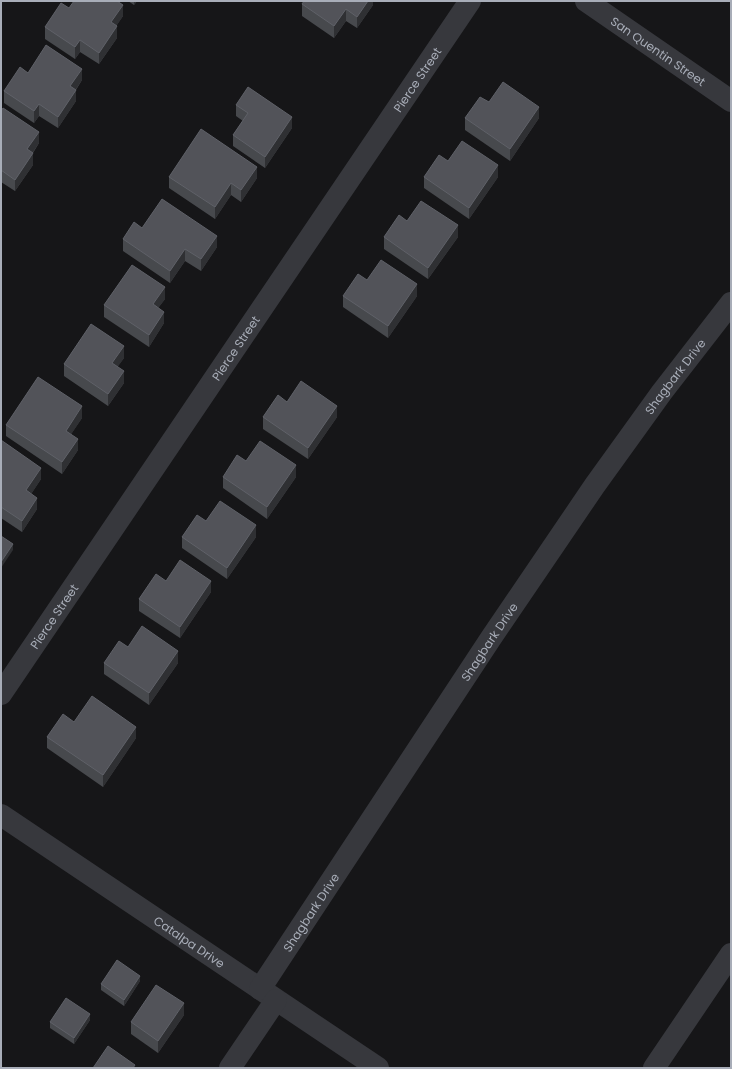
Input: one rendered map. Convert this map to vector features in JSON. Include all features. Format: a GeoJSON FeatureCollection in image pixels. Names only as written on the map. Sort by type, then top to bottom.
{"type":"FeatureCollection","features":[{"type":"Feature","properties":{"kind":"street","name":"Pierce Street"},"geometry":{"type":"LineString","coordinates":[[1,694],[470,1]]}},
{"type":"Feature","properties":{"kind":"street","name":"San Quentin Street"},"geometry":{"type":"LineString","coordinates":[[586,1],[731,101]]}},
{"type":"Feature","properties":{"kind":"street","name":"Shagbark Drive"},"geometry":{"type":"LineString","coordinates":[[230,1068],[268,994],[487,645],[595,485],[662,392],[731,303]]}},
{"type":"Feature","properties":{"kind":"street","name":"Catalpa Drive"},"geometry":{"type":"LineString","coordinates":[[1,815],[378,1068]]}},
{"type":"Feature","properties":{"kind":"street"},"geometry":{"type":"LineString","coordinates":[[654,1068],[731,954]]}},
{"type":"Feature","properties":{"kind":"building"},"geometry":{"type":"Polygon","coordinates":[[[74,1],[117,1],[123,5],[111,22],[117,26],[99,53],[80,40],[75,47],[45,27],[61,3],[69,8],[74,1]]]}},
{"type":"Feature","properties":{"kind":"building"},"geometry":{"type":"Polygon","coordinates":[[[304,1],[368,1],[357,17],[346,9],[334,26],[302,4],[304,1]]]}},
{"type":"Feature","properties":{"kind":"building"},"geometry":{"type":"Polygon","coordinates":[[[46,45],[82,69],[70,86],[76,90],[58,117],[39,104],[34,111],[4,91],[20,67],[28,73],[46,45]]]}},
{"type":"Feature","properties":{"kind":"building"},"geometry":{"type":"Polygon","coordinates":[[[503,82],[539,107],[510,149],[465,118],[480,97],[489,102],[503,82]]]}},
{"type":"Feature","properties":{"kind":"building"},"geometry":{"type":"Polygon","coordinates":[[[248,87],[292,117],[265,157],[233,135],[248,113],[236,105],[248,87]]]}},
{"type":"Feature","properties":{"kind":"building"},"geometry":{"type":"Polygon","coordinates":[[[3,108],[39,132],[27,149],[33,153],[15,180],[1,170],[1,111],[3,108]]]}},
{"type":"Feature","properties":{"kind":"building"},"geometry":{"type":"Polygon","coordinates":[[[201,129],[257,167],[241,190],[231,183],[215,207],[169,177],[201,129]]]}},
{"type":"Feature","properties":{"kind":"building"},"geometry":{"type":"Polygon","coordinates":[[[462,141],[498,165],[469,208],[424,177],[439,155],[448,161],[462,141]]]}},
{"type":"Feature","properties":{"kind":"building"},"geometry":{"type":"Polygon","coordinates":[[[162,199],[217,236],[201,259],[185,249],[170,271],[123,239],[134,222],[142,228],[162,199]]]}},
{"type":"Feature","properties":{"kind":"building"},"geometry":{"type":"Polygon","coordinates":[[[421,201],[458,225],[428,268],[384,237],[399,215],[407,221],[421,201]]]}},
{"type":"Feature","properties":{"kind":"building"},"geometry":{"type":"Polygon","coordinates":[[[381,260],[417,284],[388,326],[343,296],[358,274],[367,280],[381,260]]]}},
{"type":"Feature","properties":{"kind":"building"},"geometry":{"type":"Polygon","coordinates":[[[132,265],[165,287],[153,304],[164,312],[149,335],[104,305],[132,265]]]}},
{"type":"Feature","properties":{"kind":"building"},"geometry":{"type":"Polygon","coordinates":[[[91,324],[124,346],[112,363],[124,371],[108,394],[64,364],[91,324]]]}},
{"type":"Feature","properties":{"kind":"building"},"geometry":{"type":"Polygon","coordinates":[[[38,377],[82,406],[66,431],[78,439],[62,462],[6,425],[38,377]]]}},
{"type":"Feature","properties":{"kind":"building"},"geometry":{"type":"Polygon","coordinates":[[[301,381],[337,406],[308,448],[263,417],[278,395],[287,402],[301,381]]]}},
{"type":"Feature","properties":{"kind":"building"},"geometry":{"type":"Polygon","coordinates":[[[1,440],[41,468],[26,490],[37,498],[22,521],[1,507],[1,440]]]}},
{"type":"Feature","properties":{"kind":"building"},"geometry":{"type":"Polygon","coordinates":[[[260,441],[296,465],[267,507],[223,477],[237,455],[246,461],[260,441]]]}},
{"type":"Feature","properties":{"kind":"building"},"geometry":{"type":"Polygon","coordinates":[[[220,501],[256,525],[227,568],[182,537],[197,515],[206,521],[220,501]]]}},
{"type":"Feature","properties":{"kind":"building"},"geometry":{"type":"Polygon","coordinates":[[[1,536],[13,544],[1,562],[1,536]]]}},
{"type":"Feature","properties":{"kind":"building"},"geometry":{"type":"Polygon","coordinates":[[[180,560],[211,581],[180,627],[139,599],[156,574],[166,581],[180,560]]]}},
{"type":"Feature","properties":{"kind":"building"},"geometry":{"type":"Polygon","coordinates":[[[142,626],[178,651],[149,693],[104,663],[119,641],[128,647],[142,626]]]}},
{"type":"Feature","properties":{"kind":"building"},"geometry":{"type":"Polygon","coordinates":[[[92,696],[136,727],[103,775],[47,737],[63,714],[74,722],[92,696]]]}},
{"type":"Feature","properties":{"kind":"building"},"geometry":{"type":"Polygon","coordinates":[[[117,960],[140,976],[124,1000],[101,984],[117,960]]]}},
{"type":"Feature","properties":{"kind":"building"},"geometry":{"type":"Polygon","coordinates":[[[156,985],[184,1003],[158,1041],[131,1022],[156,985]]]}},
{"type":"Feature","properties":{"kind":"building"},"geometry":{"type":"Polygon","coordinates":[[[66,998],[90,1014],[74,1038],[50,1022],[66,998]]]}},
{"type":"Feature","properties":{"kind":"building"},"geometry":{"type":"Polygon","coordinates":[[[108,1046],[135,1065],[133,1068],[93,1068],[108,1046]]]}}]}
